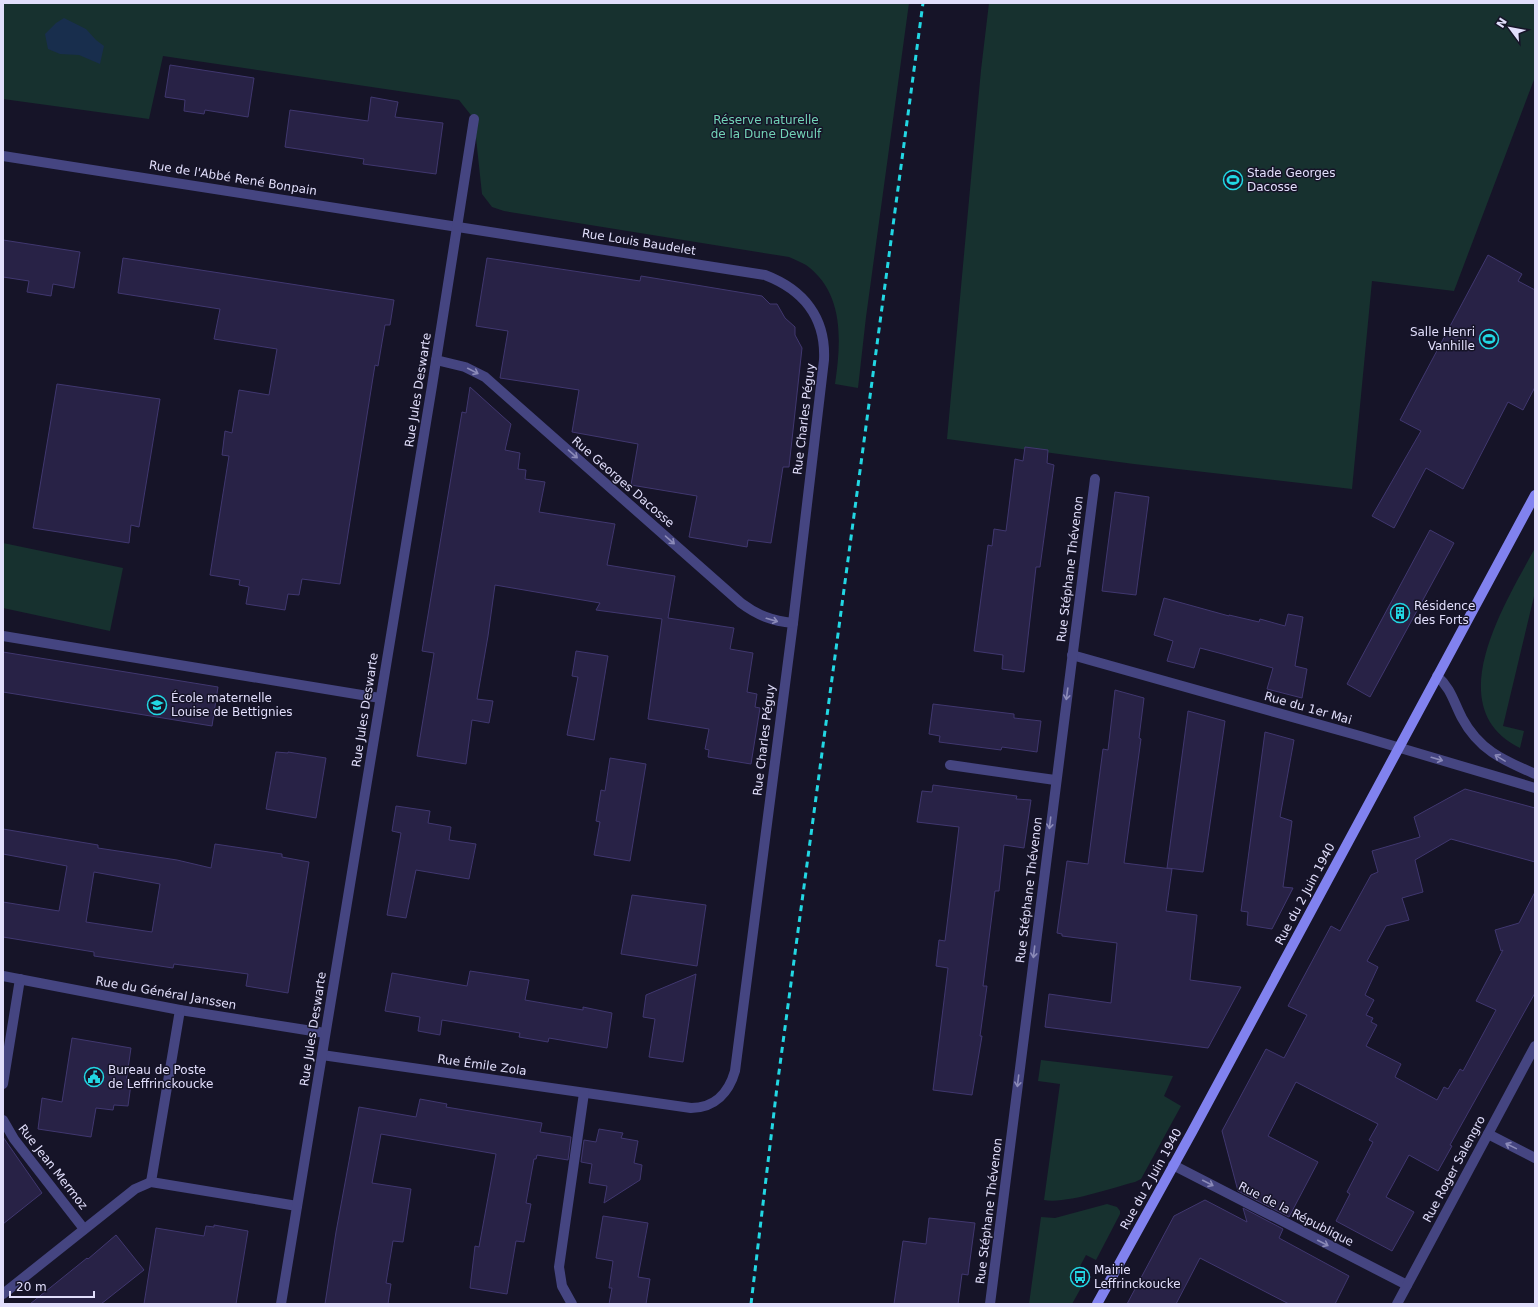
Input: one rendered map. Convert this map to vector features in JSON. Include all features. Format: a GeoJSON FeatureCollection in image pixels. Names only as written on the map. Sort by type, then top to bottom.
{"type":"FeatureCollection","features":[{"type":"Feature","properties":{"kind":"main road","name":"Rue du 2 Juin 1940"},"geometry":{"type":"LineString","coordinates":[[1097,1304],[1535,496]]}},
{"type":"Feature","properties":{"kind":"street","name":"Rue Jules Deswarte"},"geometry":{"type":"LineString","coordinates":[[281,1304],[458,226],[474,119]]}},
{"type":"Feature","properties":{"kind":"street","name":"Rue de l'Abbé René Bonpain"},"geometry":{"type":"LineString","coordinates":[[3,156],[458,226]]}},
{"type":"Feature","properties":{"kind":"street","name":"Rue Louis Baudelet"},"geometry":{"type":"LineString","coordinates":[[458,226],[765,275],[787,286],[807,303]]}},
{"type":"Feature","properties":{"kind":"street","name":"Rue Charles Péguy"},"geometry":{"type":"LineString","coordinates":[[640,1101],[691,1108],[702,1107],[713,1103],[726,1092],[733,1077],[793,623],[824,349],[820,325],[807,303]]}},
{"type":"Feature","properties":{"kind":"street","name":"Rue Georges Dacosse"},"geometry":{"type":"LineString","coordinates":[[436,360],[465,367],[484,377],[741,603],[762,617],[775,621],[793,623]]}},
{"type":"Feature","properties":{"kind":"street","name":"Rue Stéphane Thévenon"},"geometry":{"type":"LineString","coordinates":[[990,1304],[1095,479]]}},
{"type":"Feature","properties":{"kind":"street"},"geometry":{"type":"LineString","coordinates":[[3,636],[380,698]]}},
{"type":"Feature","properties":{"kind":"street","name":"Rue du 1er Mai"},"geometry":{"type":"LineString","coordinates":[[1072,655],[1353,734],[1535,788]]}},
{"type":"Feature","properties":{"kind":"street"},"geometry":{"type":"LineString","coordinates":[[1437,676],[1450,691],[1467,728],[1483,747],[1509,763],[1535,774]]}},
{"type":"Feature","properties":{"kind":"street"},"geometry":{"type":"LineString","coordinates":[[950,765],[1056,780]]}},
{"type":"Feature","properties":{"kind":"street","name":"Rue du Général Janssen"},"geometry":{"type":"LineString","coordinates":[[3,976],[180,1010],[325,1034]]}},
{"type":"Feature","properties":{"kind":"street"},"geometry":{"type":"LineString","coordinates":[[3,1084],[20,979]]}},
{"type":"Feature","properties":{"kind":"street"},"geometry":{"type":"LineString","coordinates":[[151,1182],[180,1010]]}},
{"type":"Feature","properties":{"kind":"street","name":"Rue Roger Salengro"},"geometry":{"type":"LineString","coordinates":[[1397,1304],[1535,1046]]}},
{"type":"Feature","properties":{"kind":"street","name":"Rue Émile Zola"},"geometry":{"type":"LineString","coordinates":[[322,1054],[640,1101]]}},
{"type":"Feature","properties":{"kind":"street"},"geometry":{"type":"LineString","coordinates":[[572,1304],[562,1286],[559,1267],[584,1093]]}},
{"type":"Feature","properties":{"kind":"street","name":"Rue Jean Mermoz"},"geometry":{"type":"LineString","coordinates":[[3,1120],[14,1139],[84,1229]]}},
{"type":"Feature","properties":{"kind":"street"},"geometry":{"type":"LineString","coordinates":[[1488,1134],[1535,1158]]}},
{"type":"Feature","properties":{"kind":"street","name":"Rue de la République"},"geometry":{"type":"LineString","coordinates":[[1173,1165],[1407,1285]]}},
{"type":"Feature","properties":{"kind":"street"},"geometry":{"type":"LineString","coordinates":[[3,1294],[135,1189],[151,1182],[297,1206]]}},
{"type":"Feature","properties":{"kind":"green space","name":"Réserve naturelle de la Dune Dewulf"},"geometry":{"type":"Polygon","coordinates":[[[3,3],[909,3],[866,317],[858,388],[835,384],[839,336],[834,304],[828,290],[819,276],[806,265],[789,257],[504,211],[492,207],[482,194],[474,119],[459,100],[163,56],[149,119],[3,99],[3,3]]]}},
{"type":"Feature","properties":{"kind":"green space","name":"Stade Georges Dacosse"},"geometry":{"type":"Polygon","coordinates":[[[989,3],[1535,3],[1535,77],[1454,291],[1372,281],[1352,489],[1134,464],[947,439],[981,70],[989,3]]]}},
{"type":"Feature","properties":{"kind":"green space"},"geometry":{"type":"Polygon","coordinates":[[[3,543],[123,568],[110,631],[3,608],[3,543]]]}},
{"type":"Feature","properties":{"kind":"green space"},"geometry":{"type":"Polygon","coordinates":[[[1535,548],[1535,592],[1503,726],[1524,731],[1520,748],[1496,730],[1484,707],[1481,681],[1486,653],[1496,624],[1509,596],[1535,548]]]}},
{"type":"Feature","properties":{"kind":"green space"},"geometry":{"type":"Polygon","coordinates":[[[1041,1060],[1173,1076],[1164,1096],[1181,1106],[1141,1179],[1077,1198],[1054,1201],[1044,1200],[1060,1084],[1038,1081],[1041,1060]]]}},
{"type":"Feature","properties":{"kind":"green space"},"geometry":{"type":"Polygon","coordinates":[[[1107,1204],[1117,1207],[1120,1214],[1096,1260],[1086,1255],[1072,1281],[1082,1286],[1072,1304],[1029,1304],[1041,1217],[1055,1218],[1107,1204]]]}},
{"type":"Feature","properties":{"kind":"water"},"geometry":{"type":"Polygon","coordinates":[[[64,18],[86,29],[104,46],[100,64],[79,55],[60,54],[48,49],[45,34],[56,23],[64,18]]]}},
{"type":"Feature","properties":{"kind":"building"},"geometry":{"type":"Polygon","coordinates":[[[170,65],[254,78],[248,117],[205,110],[204,114],[184,111],[185,100],[165,97],[170,65]]]}},
{"type":"Feature","properties":{"kind":"building"},"geometry":{"type":"Polygon","coordinates":[[[371,97],[398,102],[395,117],[443,123],[436,174],[363,164],[364,159],[285,147],[290,110],[368,121],[371,97]]]}},
{"type":"Feature","properties":{"kind":"building"},"geometry":{"type":"Polygon","coordinates":[[[3,240],[80,252],[74,288],[53,284],[51,296],[27,292],[29,281],[3,277],[3,240]]]}},
{"type":"Feature","properties":{"kind":"building","name":"Salle Henri Vanhille"},"geometry":{"type":"Polygon","coordinates":[[[1488,255],[1522,274],[1518,281],[1535,290],[1535,387],[1523,410],[1508,402],[1463,489],[1426,468],[1394,528],[1372,516],[1421,431],[1400,420],[1488,255]]]}},
{"type":"Feature","properties":{"kind":"building"},"geometry":{"type":"Polygon","coordinates":[[[123,258],[394,300],[390,325],[385,325],[378,366],[375,365],[340,584],[302,579],[299,595],[288,594],[285,610],[246,604],[249,587],[239,585],[240,580],[210,575],[229,456],[222,455],[225,431],[232,433],[239,390],[269,395],[277,349],[214,339],[220,309],[118,293],[123,258]]]}},
{"type":"Feature","properties":{"kind":"building"},"geometry":{"type":"Polygon","coordinates":[[[487,258],[640,281],[641,276],[762,296],[770,304],[777,304],[785,318],[795,327],[795,335],[802,348],[789,467],[783,467],[771,543],[748,540],[747,547],[689,537],[697,496],[631,485],[638,444],[572,432],[579,390],[500,378],[508,331],[476,326],[487,258]]]}},
{"type":"Feature","properties":{"kind":"building"},"geometry":{"type":"Polygon","coordinates":[[[57,384],[160,399],[139,527],[131,525],[129,543],[33,528],[57,384]]]}},
{"type":"Feature","properties":{"kind":"building"},"geometry":{"type":"Polygon","coordinates":[[[470,387],[511,424],[505,450],[520,453],[518,469],[526,470],[525,479],[545,482],[539,512],[615,524],[607,565],[675,576],[668,618],[734,628],[730,649],[753,653],[747,692],[757,694],[755,707],[760,708],[751,764],[708,757],[709,750],[705,749],[709,729],[648,719],[662,619],[596,610],[600,603],[495,585],[477,699],[493,701],[489,723],[472,720],[466,764],[417,756],[434,653],[422,651],[462,412],[466,413],[470,387]]]}},
{"type":"Feature","properties":{"kind":"building"},"geometry":{"type":"Polygon","coordinates":[[[1025,447],[1048,450],[1047,463],[1054,465],[1040,567],[1036,567],[1024,672],[1002,669],[1003,655],[974,651],[988,545],[992,546],[994,529],[1006,531],[1015,459],[1023,461],[1025,447]]]}},
{"type":"Feature","properties":{"kind":"building"},"geometry":{"type":"Polygon","coordinates":[[[1115,492],[1149,497],[1136,595],[1102,591],[1115,492]]]}},
{"type":"Feature","properties":{"kind":"building","name":"Résidence des Forts"},"geometry":{"type":"Polygon","coordinates":[[[1430,530],[1454,543],[1370,697],[1347,684],[1430,530]]]}},
{"type":"Feature","properties":{"kind":"building"},"geometry":{"type":"Polygon","coordinates":[[[1164,598],[1229,616],[1259,622],[1260,619],[1285,626],[1288,614],[1303,617],[1295,666],[1307,669],[1302,698],[1267,689],[1273,668],[1219,653],[1200,648],[1194,668],[1167,661],[1173,641],[1154,635],[1164,598]]]}},
{"type":"Feature","properties":{"kind":"building"},"geometry":{"type":"Polygon","coordinates":[[[576,651],[608,656],[594,740],[567,735],[578,677],[572,676],[576,651]]]}},
{"type":"Feature","properties":{"kind":"building"},"geometry":{"type":"Polygon","coordinates":[[[3,652],[218,687],[212,726],[3,692],[3,652]]]}},
{"type":"Feature","properties":{"kind":"building"},"geometry":{"type":"Polygon","coordinates":[[[1115,690],[1144,698],[1139,738],[1141,739],[1124,863],[1172,869],[1166,911],[1197,915],[1190,980],[1241,987],[1208,1048],[1045,1027],[1049,994],[1111,1003],[1117,943],[1062,936],[1062,934],[1057,933],[1067,861],[1088,864],[1103,749],[1108,750],[1115,690]]]}},
{"type":"Feature","properties":{"kind":"building"},"geometry":{"type":"Polygon","coordinates":[[[933,704],[1014,714],[1014,718],[1041,721],[1037,752],[1002,747],[1001,750],[939,742],[940,736],[929,734],[933,704]]]}},
{"type":"Feature","properties":{"kind":"building"},"geometry":{"type":"Polygon","coordinates":[[[1188,711],[1225,721],[1203,872],[1167,868],[1188,711]]]}},
{"type":"Feature","properties":{"kind":"building"},"geometry":{"type":"Polygon","coordinates":[[[1265,732],[1294,740],[1280,817],[1292,821],[1283,887],[1293,888],[1272,929],[1247,925],[1248,912],[1241,911],[1265,732]]]}},
{"type":"Feature","properties":{"kind":"building"},"geometry":{"type":"Polygon","coordinates":[[[276,752],[288,752],[326,758],[316,818],[266,809],[276,752]]]}},
{"type":"Feature","properties":{"kind":"building"},"geometry":{"type":"Polygon","coordinates":[[[610,758],[646,764],[630,861],[594,855],[600,822],[596,821],[601,790],[605,791],[610,758]]]}},
{"type":"Feature","properties":{"kind":"building"},"geometry":{"type":"Polygon","coordinates":[[[933,785],[1017,796],[1016,799],[1031,800],[1024,848],[1004,845],[999,891],[995,891],[983,986],[987,986],[980,1036],[982,1036],[972,1095],[933,1090],[948,968],[936,966],[939,940],[945,941],[959,827],[917,822],[922,791],[932,792],[933,785]]]}},
{"type":"Feature","properties":{"kind":"building"},"geometry":{"type":"Polygon","coordinates":[[[1465,789],[1535,808],[1535,862],[1451,839],[1415,860],[1423,892],[1402,898],[1409,920],[1386,926],[1367,961],[1378,967],[1365,995],[1374,1000],[1366,1015],[1373,1018],[1371,1022],[1377,1025],[1366,1046],[1401,1064],[1395,1077],[1437,1100],[1444,1087],[1448,1089],[1460,1069],[1463,1071],[1496,1010],[1476,1001],[1503,950],[1501,951],[1495,930],[1519,923],[1535,892],[1535,993],[1450,1145],[1452,1146],[1438,1171],[1409,1155],[1386,1197],[1414,1212],[1392,1251],[1336,1221],[1350,1194],[1347,1192],[1373,1142],[1369,1140],[1378,1124],[1296,1082],[1268,1136],[1318,1162],[1289,1217],[1238,1191],[1222,1131],[1266,1049],[1284,1058],[1307,1015],[1288,1006],[1331,926],[1340,931],[1371,875],[1378,872],[1372,851],[1420,837],[1414,817],[1465,789]]]}},
{"type":"Feature","properties":{"kind":"building"},"geometry":{"type":"Polygon","coordinates":[[[396,806],[430,811],[428,823],[451,827],[449,840],[476,844],[469,879],[416,870],[406,918],[387,915],[401,833],[392,831],[396,806]]]}},
{"type":"Feature","properties":{"kind":"building"},"geometry":{"type":"Polygon","coordinates":[[[3,829],[98,845],[98,848],[177,860],[211,868],[215,844],[282,854],[282,857],[309,862],[288,993],[246,986],[248,974],[174,964],[173,968],[94,956],[94,952],[3,937],[3,902],[59,911],[67,866],[3,854],[3,829]],[[94,872],[86,922],[152,932],[160,884],[94,872]]]}},
{"type":"Feature","properties":{"kind":"building"},"geometry":{"type":"Polygon","coordinates":[[[632,895],[706,905],[697,966],[621,954],[632,895]]]}},
{"type":"Feature","properties":{"kind":"building"},"geometry":{"type":"Polygon","coordinates":[[[470,971],[529,980],[525,1000],[583,1010],[583,1007],[612,1013],[607,1048],[549,1038],[548,1042],[519,1037],[520,1033],[442,1020],[440,1035],[418,1031],[420,1017],[385,1011],[392,973],[467,986],[470,971]]]}},
{"type":"Feature","properties":{"kind":"building"},"geometry":{"type":"Polygon","coordinates":[[[696,974],[683,1062],[649,1057],[655,1019],[643,1017],[646,995],[696,974]]]}},
{"type":"Feature","properties":{"kind":"building","name":"Bureau de Poste de Leffrinckoucke"},"geometry":{"type":"Polygon","coordinates":[[[72,1038],[131,1048],[126,1082],[131,1084],[128,1106],[114,1105],[113,1110],[96,1108],[91,1137],[38,1129],[42,1098],[62,1102],[72,1038]]]}},
{"type":"Feature","properties":{"kind":"building"},"geometry":{"type":"Polygon","coordinates":[[[420,1099],[447,1104],[446,1107],[542,1123],[540,1132],[571,1137],[568,1160],[537,1155],[536,1159],[534,1159],[526,1203],[531,1204],[524,1242],[516,1241],[507,1294],[470,1288],[475,1246],[479,1247],[496,1154],[381,1134],[372,1183],[411,1189],[403,1242],[393,1241],[386,1283],[391,1284],[388,1304],[325,1304],[336,1232],[359,1107],[416,1117],[420,1099]]]}},
{"type":"Feature","properties":{"kind":"building"},"geometry":{"type":"Polygon","coordinates":[[[599,1129],[623,1133],[621,1138],[638,1141],[634,1163],[642,1165],[640,1180],[604,1203],[607,1186],[589,1183],[592,1164],[581,1162],[584,1140],[596,1142],[599,1129]]]}},
{"type":"Feature","properties":{"kind":"building"},"geometry":{"type":"Polygon","coordinates":[[[3,1137],[42,1193],[3,1224],[3,1137]]]}},
{"type":"Feature","properties":{"kind":"building"},"geometry":{"type":"Polygon","coordinates":[[[1205,1200],[1247,1222],[1243,1208],[1283,1229],[1279,1238],[1349,1276],[1335,1304],[1289,1304],[1200,1258],[1176,1304],[1127,1304],[1174,1216],[1205,1200]]]}},
{"type":"Feature","properties":{"kind":"building"},"geometry":{"type":"Polygon","coordinates":[[[603,1216],[648,1223],[638,1277],[650,1279],[646,1304],[609,1304],[612,1288],[609,1288],[613,1261],[596,1258],[603,1216]]]}},
{"type":"Feature","properties":{"kind":"building"},"geometry":{"type":"Polygon","coordinates":[[[929,1218],[975,1223],[968,1275],[962,1274],[958,1304],[894,1304],[903,1241],[926,1244],[929,1218]]]}},
{"type":"Feature","properties":{"kind":"building"},"geometry":{"type":"Polygon","coordinates":[[[214,1225],[248,1231],[236,1304],[144,1304],[156,1228],[204,1236],[206,1226],[214,1227],[214,1225]]]}},
{"type":"Feature","properties":{"kind":"building"},"geometry":{"type":"Polygon","coordinates":[[[116,1235],[144,1270],[101,1304],[30,1304],[87,1258],[88,1259],[116,1235]]]}},
{"type":"Feature","properties":{"kind":"railway"},"geometry":{"type":"LineString","coordinates":[[751,1304],[777,1087],[923,3]]}},
{"type":"Feature","properties":{"kind":"place","name":"Stade Georges Dacosse"},"geometry":{"type":"Point","coordinates":[1233,180]}},
{"type":"Feature","properties":{"kind":"place","name":"Salle Henri Vanhille"},"geometry":{"type":"Point","coordinates":[1489,339]}},
{"type":"Feature","properties":{"kind":"place","name":"Résidence des Forts"},"geometry":{"type":"Point","coordinates":[1400,613]}},
{"type":"Feature","properties":{"kind":"place","name":"École maternelle Louise de Bettignies"},"geometry":{"type":"Point","coordinates":[157,705]}},
{"type":"Feature","properties":{"kind":"place","name":"Bureau de Poste de Leffrinckoucke"},"geometry":{"type":"Point","coordinates":[94,1077]}},
{"type":"Feature","properties":{"kind":"place","name":"Mairie Leffrinckoucke"},"geometry":{"type":"Point","coordinates":[1080,1277]}}]}
